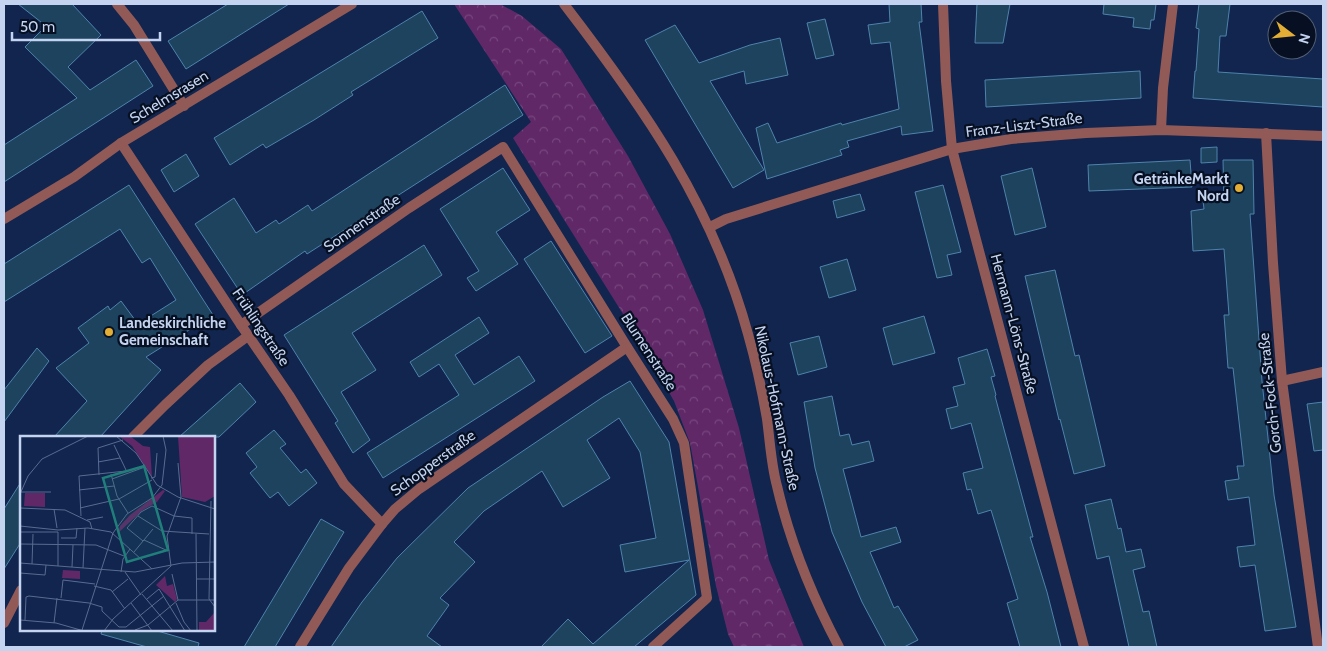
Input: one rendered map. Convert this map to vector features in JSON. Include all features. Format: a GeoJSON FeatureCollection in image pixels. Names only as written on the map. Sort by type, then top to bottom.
{"type":"FeatureCollection","features":[{"type":"Feature","properties":{"kind":"street"},"geometry":{"type":"LineString","coordinates":[[117,4],[134,25],[184,106]]}},
{"type":"Feature","properties":{"kind":"street","name":"Schelmsrasen"},"geometry":{"type":"LineString","coordinates":[[4,219],[74,177],[121,143],[352,4]]}},
{"type":"Feature","properties":{"kind":"street","name":"Nikolaus-Hofmann-Straße"},"geometry":{"type":"LineString","coordinates":[[564,4],[654,126],[710,227],[729,274],[748,333],[765,409],[776,485],[796,551],[827,625],[839,647]]}},
{"type":"Feature","properties":{"kind":"street","name":"Hermann-Löns-Straße"},"geometry":{"type":"LineString","coordinates":[[943,4],[946,81],[952,149],[1084,647]]}},
{"type":"Feature","properties":{"kind":"street"},"geometry":{"type":"LineString","coordinates":[[1161,130],[1173,4]]}},
{"type":"Feature","properties":{"kind":"street","name":"Franz-Liszt-Straße"},"geometry":{"type":"LineString","coordinates":[[710,227],[726,219],[952,149],[1020,138],[1086,132],[1161,130],[1323,136]]}},
{"type":"Feature","properties":{"kind":"street","name":"Gorch-Fock-Straße"},"geometry":{"type":"LineString","coordinates":[[1266,134],[1272,263],[1282,381],[1318,647]]}},
{"type":"Feature","properties":{"kind":"street","name":"Frühlingstraße"},"geometry":{"type":"LineString","coordinates":[[121,143],[289,395],[344,484],[382,524]]}},
{"type":"Feature","properties":{"kind":"street","name":"Sonnenstraße"},"geometry":{"type":"LineString","coordinates":[[241,325],[409,208],[503,147]]}},
{"type":"Feature","properties":{"kind":"street","name":"Blumenstraße"},"geometry":{"type":"LineString","coordinates":[[503,147],[627,347],[665,403],[684,443],[707,598],[653,647]]}},
{"type":"Feature","properties":{"kind":"street"},"geometry":{"type":"LineString","coordinates":[[134,436],[208,366],[248,336]]}},
{"type":"Feature","properties":{"kind":"street","name":"Schopperstraße"},"geometry":{"type":"LineString","coordinates":[[300,647],[349,568],[395,509],[627,347]]}},
{"type":"Feature","properties":{"kind":"street"},"geometry":{"type":"LineString","coordinates":[[1282,381],[1323,372]]}},
{"type":"Feature","properties":{"kind":"street"},"geometry":{"type":"LineString","coordinates":[[4,623],[20,592]]}},
{"type":"Feature","properties":{"kind":"green space"},"geometry":{"type":"Polygon","coordinates":[[[454,4],[500,4],[522,16],[561,49],[628,156],[670,234],[703,310],[739,428],[769,560],[804,647],[734,647],[728,634],[716,586],[690,443],[674,401],[633,330],[513,138],[531,122],[454,4]]]}},
{"type":"Feature","properties":{"kind":"building"},"geometry":{"type":"Polygon","coordinates":[[[18,4],[72,4],[101,35],[68,67],[90,90],[136,60],[153,86],[4,182],[4,145],[77,98],[25,47],[46,26],[18,4]]]}},
{"type":"Feature","properties":{"kind":"building"},"geometry":{"type":"Polygon","coordinates":[[[228,4],[289,4],[186,69],[168,41],[228,4]]]}},
{"type":"Feature","properties":{"kind":"building"},"geometry":{"type":"Polygon","coordinates":[[[889,4],[921,4],[922,22],[919,22],[933,131],[902,135],[901,126],[847,141],[849,147],[840,150],[842,155],[767,179],[756,128],[768,123],[777,143],[841,123],[842,125],[899,109],[890,42],[871,44],[868,25],[890,22],[889,4]]]}},
{"type":"Feature","properties":{"kind":"building"},"geometry":{"type":"Polygon","coordinates":[[[977,4],[1010,4],[1003,43],[975,43],[977,4]]]}},
{"type":"Feature","properties":{"kind":"building"},"geometry":{"type":"Polygon","coordinates":[[[1104,4],[1156,4],[1154,20],[1151,20],[1150,29],[1133,27],[1134,18],[1103,14],[1104,4]]]}},
{"type":"Feature","properties":{"kind":"building"},"geometry":{"type":"Polygon","coordinates":[[[1199,4],[1230,4],[1226,36],[1220,36],[1218,72],[1323,79],[1323,107],[1193,98],[1199,29],[1196,28],[1199,4]]]}},
{"type":"Feature","properties":{"kind":"building"},"geometry":{"type":"Polygon","coordinates":[[[422,11],[438,38],[351,92],[353,95],[314,120],[266,148],[263,144],[230,165],[214,138],[422,11]]]}},
{"type":"Feature","properties":{"kind":"building"},"geometry":{"type":"Polygon","coordinates":[[[825,19],[834,55],[816,59],[807,23],[825,19]]]}},
{"type":"Feature","properties":{"kind":"building"},"geometry":{"type":"Polygon","coordinates":[[[675,25],[699,63],[750,45],[780,38],[788,75],[746,84],[744,71],[710,81],[764,170],[733,188],[645,40],[675,25]]]}},
{"type":"Feature","properties":{"kind":"building"},"geometry":{"type":"Polygon","coordinates":[[[1140,71],[1141,98],[986,107],[985,80],[1140,71]]]}},
{"type":"Feature","properties":{"kind":"building"},"geometry":{"type":"Polygon","coordinates":[[[505,85],[523,115],[307,254],[305,251],[242,295],[195,224],[234,198],[256,233],[276,220],[279,224],[308,205],[312,211],[505,85]]]}},
{"type":"Feature","properties":{"kind":"building"},"geometry":{"type":"Polygon","coordinates":[[[1217,147],[1217,162],[1201,163],[1201,148],[1217,147]]]}},
{"type":"Feature","properties":{"kind":"building"},"geometry":{"type":"Polygon","coordinates":[[[186,154],[199,176],[174,192],[161,170],[186,154]]]}},
{"type":"Feature","properties":{"kind":"building"},"geometry":{"type":"Polygon","coordinates":[[[1190,160],[1192,187],[1089,191],[1088,165],[1190,160]]]}},
{"type":"Feature","properties":{"kind":"building"},"geometry":{"type":"Polygon","coordinates":[[[1223,160],[1253,160],[1254,214],[1250,214],[1262,381],[1274,495],[1296,627],[1265,631],[1255,565],[1240,567],[1237,547],[1255,545],[1249,497],[1228,500],[1225,481],[1239,479],[1237,466],[1244,466],[1233,368],[1228,368],[1224,315],[1229,315],[1224,249],[1193,251],[1191,211],[1204,209],[1203,201],[1224,200],[1223,160]]]}},
{"type":"Feature","properties":{"kind":"building"},"geometry":{"type":"Polygon","coordinates":[[[503,168],[530,210],[496,232],[518,264],[476,291],[467,278],[479,271],[440,209],[503,168]]]}},
{"type":"Feature","properties":{"kind":"building"},"geometry":{"type":"Polygon","coordinates":[[[1032,168],[1046,227],[1015,235],[1001,176],[1032,168]]]}},
{"type":"Feature","properties":{"kind":"building"},"geometry":{"type":"Polygon","coordinates":[[[129,185],[213,315],[146,357],[161,370],[101,436],[55,436],[87,401],[56,368],[89,343],[78,328],[108,306],[110,310],[121,301],[138,324],[176,300],[150,258],[142,263],[120,229],[4,302],[4,264],[129,185]]]}},
{"type":"Feature","properties":{"kind":"building"},"geometry":{"type":"Polygon","coordinates":[[[943,185],[961,252],[947,255],[952,275],[937,278],[915,192],[943,185]]]}},
{"type":"Feature","properties":{"kind":"building"},"geometry":{"type":"Polygon","coordinates":[[[860,194],[865,210],[837,218],[833,201],[860,194]]]}},
{"type":"Feature","properties":{"kind":"building"},"geometry":{"type":"Polygon","coordinates":[[[551,241],[612,336],[585,353],[524,259],[551,241]]]}},
{"type":"Feature","properties":{"kind":"building"},"geometry":{"type":"Polygon","coordinates":[[[424,245],[442,275],[352,333],[376,370],[341,392],[370,440],[353,453],[335,423],[338,421],[284,335],[424,245]]]}},
{"type":"Feature","properties":{"kind":"building"},"geometry":{"type":"Polygon","coordinates":[[[847,259],[856,290],[829,298],[820,267],[847,259]]]}},
{"type":"Feature","properties":{"kind":"building"},"geometry":{"type":"Polygon","coordinates":[[[1055,270],[1075,356],[1079,355],[1105,466],[1074,474],[1059,420],[1025,276],[1055,270]]]}},
{"type":"Feature","properties":{"kind":"building"},"geometry":{"type":"Polygon","coordinates":[[[924,316],[935,353],[893,365],[883,328],[924,316]]]}},
{"type":"Feature","properties":{"kind":"building"},"geometry":{"type":"Polygon","coordinates":[[[479,317],[489,333],[455,355],[474,385],[519,356],[535,381],[383,478],[367,453],[459,395],[439,364],[419,377],[410,362],[479,317]]]}},
{"type":"Feature","properties":{"kind":"building"},"geometry":{"type":"Polygon","coordinates":[[[819,336],[827,367],[798,375],[790,343],[819,336]]]}},
{"type":"Feature","properties":{"kind":"building"},"geometry":{"type":"Polygon","coordinates":[[[37,348],[49,361],[4,422],[4,390],[37,348]]]}},
{"type":"Feature","properties":{"kind":"building"},"geometry":{"type":"Polygon","coordinates":[[[987,349],[995,376],[991,377],[995,396],[1033,537],[1030,537],[1061,647],[1020,647],[1007,603],[1018,599],[991,510],[978,514],[971,489],[967,490],[963,473],[983,468],[971,423],[951,429],[946,409],[958,406],[953,387],[965,384],[958,358],[987,349]]]}},
{"type":"Feature","properties":{"kind":"building"},"geometry":{"type":"Polygon","coordinates":[[[630,381],[669,442],[696,595],[634,647],[541,647],[568,619],[593,644],[689,560],[625,572],[620,545],[656,538],[640,452],[619,418],[587,440],[610,478],[563,507],[542,471],[484,511],[454,542],[475,562],[440,598],[449,605],[427,636],[442,647],[331,647],[362,602],[397,558],[468,488],[603,397],[630,381]]]}},
{"type":"Feature","properties":{"kind":"building"},"geometry":{"type":"Polygon","coordinates":[[[240,383],[256,402],[219,437],[180,436],[240,383]]]}},
{"type":"Feature","properties":{"kind":"building"},"geometry":{"type":"Polygon","coordinates":[[[832,396],[840,436],[849,434],[852,445],[869,441],[874,461],[843,469],[861,537],[896,527],[901,542],[870,552],[894,608],[898,606],[918,640],[904,647],[886,647],[862,602],[832,532],[815,468],[804,402],[832,396]]]}},
{"type":"Feature","properties":{"kind":"building"},"geometry":{"type":"Polygon","coordinates":[[[1323,402],[1323,450],[1314,451],[1307,404],[1323,402]]]}},
{"type":"Feature","properties":{"kind":"building"},"geometry":{"type":"Polygon","coordinates":[[[274,430],[286,444],[280,448],[301,473],[306,469],[317,483],[289,506],[278,492],[270,498],[250,473],[257,467],[246,453],[274,430]]]}},
{"type":"Feature","properties":{"kind":"building"},"geometry":{"type":"Polygon","coordinates":[[[20,484],[20,544],[4,569],[4,509],[20,484]]]}},
{"type":"Feature","properties":{"kind":"building"},"geometry":{"type":"Polygon","coordinates":[[[1111,499],[1118,529],[1121,528],[1126,552],[1141,549],[1145,567],[1133,570],[1143,612],[1149,611],[1157,647],[1129,647],[1109,556],[1097,559],[1085,505],[1111,499]]]}},
{"type":"Feature","properties":{"kind":"building"},"geometry":{"type":"Polygon","coordinates":[[[321,519],[344,532],[275,647],[244,647],[321,519]]]}},
{"type":"Feature","properties":{"kind":"building"},"geometry":{"type":"Polygon","coordinates":[[[102,631],[157,631],[199,643],[198,647],[147,647],[101,634],[102,631]]]}},
{"type":"Feature","properties":{"kind":"place","name":"GetränkeMarkt Nord"},"geometry":{"type":"Point","coordinates":[1239,188]}},
{"type":"Feature","properties":{"kind":"place","name":"Landeskirchliche Gemeinschaft"},"geometry":{"type":"Point","coordinates":[109,332]}}]}
